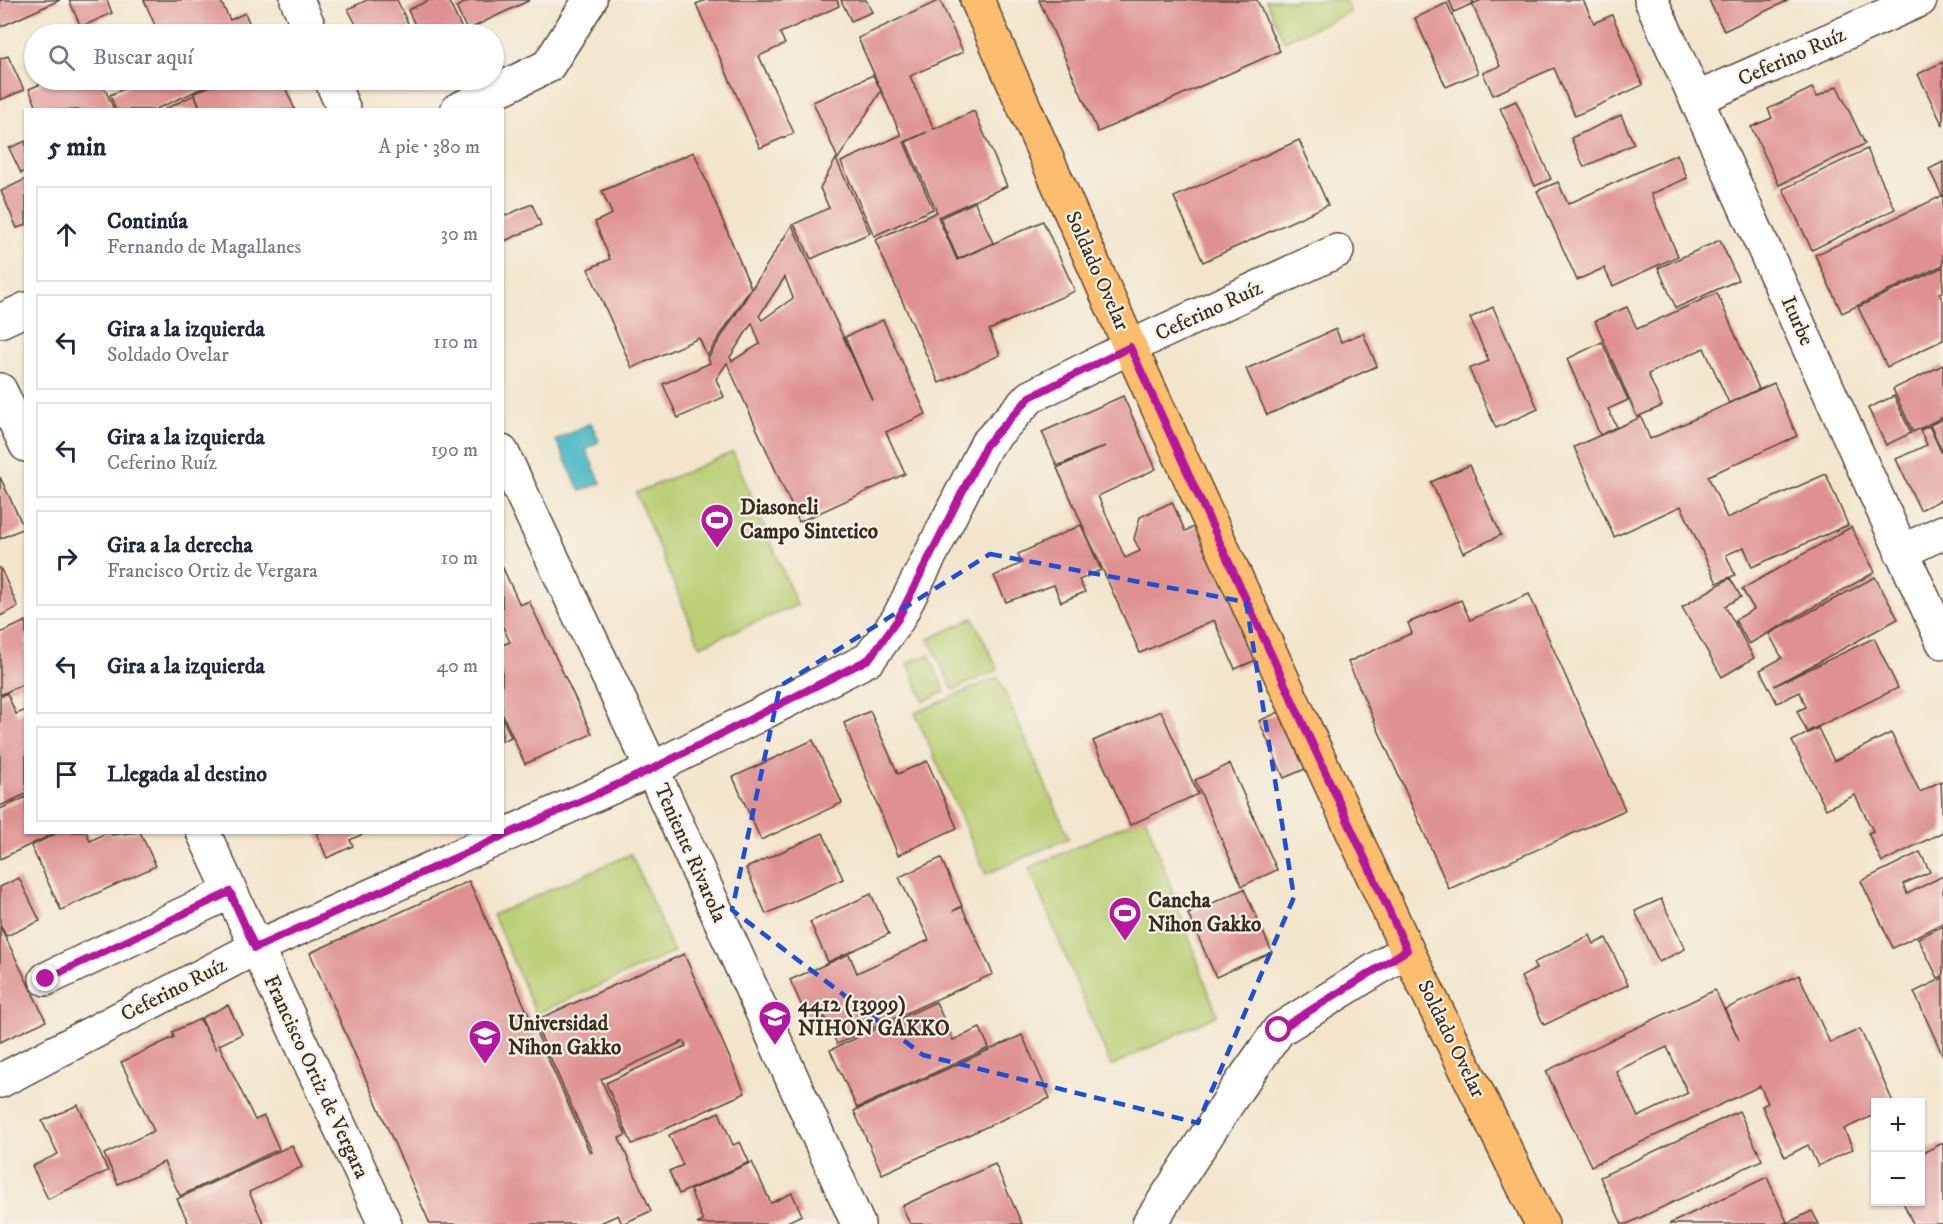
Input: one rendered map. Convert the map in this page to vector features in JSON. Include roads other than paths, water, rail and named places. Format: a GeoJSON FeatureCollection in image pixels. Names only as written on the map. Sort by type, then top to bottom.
{"type":"FeatureCollection","features":[{"type":"Feature","properties":{"kind":"main road","name":"Soldado Ovelar"},"geometry":{"type":"LineString","coordinates":[[977,0],[1130,347],[1407,950],[1542,1224]]}},
{"type":"Feature","properties":{"kind":"street"},"geometry":{"type":"LineString","coordinates":[[297,0],[308,24]]}},
{"type":"Feature","properties":{"kind":"street"},"geometry":{"type":"LineString","coordinates":[[504,87],[548,66],[590,0]]}},
{"type":"Feature","properties":{"kind":"street","name":"Iturbe"},"geometry":{"type":"LineString","coordinates":[[1651,0],[1943,642]]}},
{"type":"Feature","properties":{"kind":"street","name":"Ceferino Ruíz"},"geometry":{"type":"LineString","coordinates":[[1696,99],[1920,0]]}},
{"type":"Feature","properties":{"kind":"street"},"geometry":{"type":"LineString","coordinates":[[335,90],[343,108]]}},
{"type":"Feature","properties":{"kind":"street"},"geometry":{"type":"LineString","coordinates":[[461,108],[498,90]]}},
{"type":"Feature","properties":{"kind":"street","name":"Ceferino Ruíz"},"geometry":{"type":"LineString","coordinates":[[0,1081],[255,948],[652,769],[869,659],[898,619],[986,445],[1030,397],[1130,347],[1337,251]]}},
{"type":"Feature","properties":{"kind":"street"},"geometry":{"type":"LineString","coordinates":[[0,321],[24,310]]}},
{"type":"Feature","properties":{"kind":"street"},"geometry":{"type":"LineString","coordinates":[[0,390],[24,441]]}},
{"type":"Feature","properties":{"kind":"street","name":"Teniente Rivarola"},"geometry":{"type":"LineString","coordinates":[[504,456],[652,769],[858,1224]]}},
{"type":"Feature","properties":{"kind":"street"},"geometry":{"type":"LineString","coordinates":[[1901,552],[1943,532]]}},
{"type":"Feature","properties":{"kind":"street","name":"Francisco Ortiz de Vergara"},"geometry":{"type":"LineString","coordinates":[[204,834],[385,1224]]}},
{"type":"Feature","properties":{"kind":"street"},"geometry":{"type":"LineString","coordinates":[[46,979],[230,892]]}},
{"type":"Feature","properties":{"kind":"street"},"geometry":{"type":"LineString","coordinates":[[1149,1224],[1237,1089],[1279,1030],[1407,950]]}},
{"type":"Feature","properties":{"kind":"water"},"geometry":{"type":"Polygon","coordinates":[[[591,423],[599,441],[586,450],[601,483],[580,491],[556,440],[591,423]]]}},
{"type":"Feature","properties":{"kind":"place","name":"Diasoneli Campo Sintetico"},"geometry":{"type":"Point","coordinates":[717,549]}},
{"type":"Feature","properties":{"kind":"place","name":"Cancha Nihon Gakko"},"geometry":{"type":"Point","coordinates":[1125,942]}},
{"type":"Feature","properties":{"kind":"place","name":"4412 (13999) NIHON GAKKO"},"geometry":{"type":"Point","coordinates":[775,1046]}},
{"type":"Feature","properties":{"kind":"place","name":"Universidad Nihon Gakko"},"geometry":{"type":"Point","coordinates":[485,1065]}}]}
